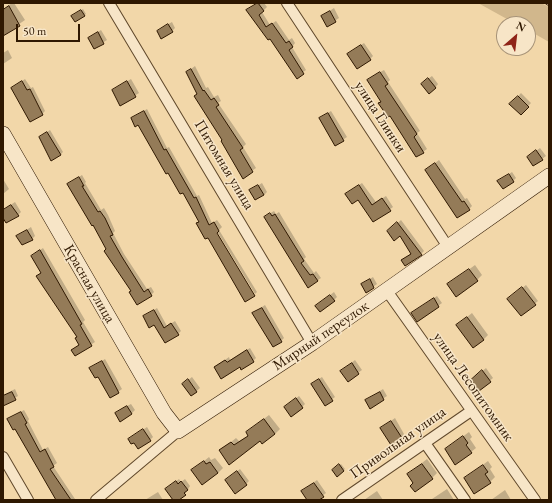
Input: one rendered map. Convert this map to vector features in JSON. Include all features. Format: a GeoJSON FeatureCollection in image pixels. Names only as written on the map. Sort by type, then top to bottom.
{"type":"FeatureCollection","features":[{"type":"Feature","properties":{"kind":"street","name":"Питомная улица"},"geometry":{"type":"LineString","coordinates":[[109,3],[312,343]]}},
{"type":"Feature","properties":{"kind":"street","name":"улица Глинки"},"geometry":{"type":"LineString","coordinates":[[288,3],[448,247]]}},
{"type":"Feature","properties":{"kind":"street","name":"Красная улица"},"geometry":{"type":"LineString","coordinates":[[3,134],[164,413],[178,431]]}},
{"type":"Feature","properties":{"kind":"street","name":"Мирный переулок"},"geometry":{"type":"LineString","coordinates":[[96,500],[178,431],[312,343],[549,176]]}},
{"type":"Feature","properties":{"kind":"street","name":"улица Лесопитомник"},"geometry":{"type":"LineString","coordinates":[[387,291],[535,500]]}},
{"type":"Feature","properties":{"kind":"street","name":"Привольная улица"},"geometry":{"type":"LineString","coordinates":[[342,500],[471,411]]}},
{"type":"Feature","properties":{"kind":"street"},"geometry":{"type":"LineString","coordinates":[[425,443],[465,500]]}},
{"type":"Feature","properties":{"kind":"street"},"geometry":{"type":"LineString","coordinates":[[3,457],[28,500]]}},
{"type":"Feature","properties":{"kind":"shaded area"},"geometry":{"type":"Polygon","coordinates":[[[478,3],[541,3],[549,7],[549,42],[536,35],[536,16],[502,16],[478,3]]]}},
{"type":"Feature","properties":{"kind":"building"},"geometry":{"type":"Polygon","coordinates":[[[258,3],[264,11],[259,15],[266,27],[272,23],[286,43],[289,41],[293,47],[289,50],[304,74],[297,79],[270,39],[268,40],[246,10],[258,3]]]}},
{"type":"Feature","properties":{"kind":"building"},"geometry":{"type":"Polygon","coordinates":[[[9,6],[20,26],[3,36],[3,10],[9,6]]]}},
{"type":"Feature","properties":{"kind":"building"},"geometry":{"type":"Polygon","coordinates":[[[81,10],[85,16],[75,22],[71,16],[81,10]]]}},
{"type":"Feature","properties":{"kind":"building"},"geometry":{"type":"Polygon","coordinates":[[[330,11],[336,22],[327,27],[321,16],[330,11]]]}},
{"type":"Feature","properties":{"kind":"building"},"geometry":{"type":"Polygon","coordinates":[[[168,24],[173,32],[161,39],[157,31],[168,24]]]}},
{"type":"Feature","properties":{"kind":"building"},"geometry":{"type":"Polygon","coordinates":[[[98,32],[104,44],[94,49],[88,38],[98,32]]]}},
{"type":"Feature","properties":{"kind":"building"},"geometry":{"type":"Polygon","coordinates":[[[361,45],[371,60],[357,69],[347,54],[361,45]]]}},
{"type":"Feature","properties":{"kind":"building"},"geometry":{"type":"Polygon","coordinates":[[[191,69],[203,91],[204,90],[211,100],[214,98],[219,105],[216,107],[243,148],[240,150],[253,172],[243,179],[221,141],[222,140],[194,96],[197,94],[186,72],[191,69]]]}},
{"type":"Feature","properties":{"kind":"building"},"geometry":{"type":"Polygon","coordinates":[[[380,72],[388,84],[385,86],[417,134],[414,137],[424,153],[416,157],[390,116],[388,117],[378,103],[381,102],[367,80],[380,72]]]}},
{"type":"Feature","properties":{"kind":"building"},"geometry":{"type":"Polygon","coordinates":[[[428,78],[436,88],[429,94],[421,84],[428,78]]]}},
{"type":"Feature","properties":{"kind":"building"},"geometry":{"type":"Polygon","coordinates":[[[22,81],[27,90],[30,89],[43,115],[30,122],[11,88],[22,81]]]}},
{"type":"Feature","properties":{"kind":"building"},"geometry":{"type":"Polygon","coordinates":[[[127,81],[136,97],[120,106],[112,90],[127,81]]]}},
{"type":"Feature","properties":{"kind":"building"},"geometry":{"type":"Polygon","coordinates":[[[518,96],[529,107],[521,115],[509,104],[518,96]]]}},
{"type":"Feature","properties":{"kind":"building"},"geometry":{"type":"Polygon","coordinates":[[[144,111],[164,150],[166,149],[194,198],[196,197],[209,225],[214,222],[219,231],[217,233],[255,296],[245,302],[208,238],[205,239],[196,223],[199,222],[183,193],[180,194],[168,173],[166,174],[138,125],[135,127],[131,118],[144,111]]]}},
{"type":"Feature","properties":{"kind":"building"},"geometry":{"type":"Polygon","coordinates":[[[328,113],[344,141],[335,146],[319,118],[328,113]]]}},
{"type":"Feature","properties":{"kind":"building"},"geometry":{"type":"Polygon","coordinates":[[[47,132],[61,155],[51,161],[39,137],[47,132]]]}},
{"type":"Feature","properties":{"kind":"building"},"geometry":{"type":"Polygon","coordinates":[[[536,150],[543,160],[533,166],[527,157],[536,150]]]}},
{"type":"Feature","properties":{"kind":"building"},"geometry":{"type":"Polygon","coordinates":[[[435,163],[462,202],[464,201],[470,210],[457,218],[425,170],[435,163]]]}},
{"type":"Feature","properties":{"kind":"building"},"geometry":{"type":"Polygon","coordinates":[[[509,174],[514,182],[503,189],[497,181],[509,174]]]}},
{"type":"Feature","properties":{"kind":"building"},"geometry":{"type":"Polygon","coordinates":[[[79,177],[84,186],[82,186],[98,212],[100,211],[105,218],[113,235],[110,236],[122,257],[144,292],[148,289],[152,296],[137,305],[129,292],[131,291],[104,251],[106,249],[93,225],[92,226],[67,184],[79,177]]]}},
{"type":"Feature","properties":{"kind":"building"},"geometry":{"type":"Polygon","coordinates":[[[258,185],[264,195],[255,200],[249,190],[258,185]]]}},
{"type":"Feature","properties":{"kind":"building"},"geometry":{"type":"Polygon","coordinates":[[[359,185],[372,205],[382,198],[391,211],[373,222],[358,200],[352,204],[345,194],[359,185]]]}},
{"type":"Feature","properties":{"kind":"building"},"geometry":{"type":"Polygon","coordinates":[[[11,205],[19,216],[6,223],[3,218],[3,210],[11,205]]]}},
{"type":"Feature","properties":{"kind":"building"},"geometry":{"type":"Polygon","coordinates":[[[270,213],[272,216],[275,214],[304,261],[301,263],[310,275],[313,274],[318,281],[308,288],[264,217],[270,213]]]}},
{"type":"Feature","properties":{"kind":"building"},"geometry":{"type":"Polygon","coordinates":[[[397,222],[422,255],[405,266],[401,260],[411,254],[400,236],[394,241],[387,231],[397,222]]]}},
{"type":"Feature","properties":{"kind":"building"},"geometry":{"type":"Polygon","coordinates":[[[27,230],[33,240],[22,245],[16,236],[27,230]]]}},
{"type":"Feature","properties":{"kind":"building"},"geometry":{"type":"Polygon","coordinates":[[[40,250],[82,324],[80,325],[92,346],[75,356],[71,350],[79,345],[75,338],[77,337],[36,276],[41,273],[31,256],[40,250]]]}},
{"type":"Feature","properties":{"kind":"building"},"geometry":{"type":"Polygon","coordinates":[[[469,269],[478,281],[456,297],[447,284],[469,269]]]}},
{"type":"Feature","properties":{"kind":"building"},"geometry":{"type":"Polygon","coordinates":[[[370,279],[374,288],[366,293],[361,284],[370,279]]]}},
{"type":"Feature","properties":{"kind":"building"},"geometry":{"type":"Polygon","coordinates":[[[522,287],[536,305],[521,316],[507,299],[522,287]]]}},
{"type":"Feature","properties":{"kind":"building"},"geometry":{"type":"Polygon","coordinates":[[[330,295],[335,301],[320,312],[315,306],[330,295]]]}},
{"type":"Feature","properties":{"kind":"building"},"geometry":{"type":"Polygon","coordinates":[[[434,298],[439,307],[417,322],[411,313],[434,298]]]}},
{"type":"Feature","properties":{"kind":"building"},"geometry":{"type":"Polygon","coordinates":[[[262,308],[282,342],[273,347],[252,313],[262,308]]]}},
{"type":"Feature","properties":{"kind":"building"},"geometry":{"type":"Polygon","coordinates":[[[154,310],[164,328],[171,323],[179,335],[165,343],[154,325],[149,328],[143,316],[154,310]]]}},
{"type":"Feature","properties":{"kind":"building"},"geometry":{"type":"Polygon","coordinates":[[[467,317],[484,340],[473,348],[456,325],[467,317]]]}},
{"type":"Feature","properties":{"kind":"building"},"geometry":{"type":"Polygon","coordinates":[[[247,350],[254,362],[241,370],[240,367],[221,379],[214,367],[225,360],[227,362],[247,350]]]}},
{"type":"Feature","properties":{"kind":"building"},"geometry":{"type":"Polygon","coordinates":[[[102,361],[119,393],[110,398],[98,377],[95,378],[89,368],[102,361]]]}},
{"type":"Feature","properties":{"kind":"building"},"geometry":{"type":"Polygon","coordinates":[[[352,363],[359,374],[348,382],[340,371],[352,363]]]}},
{"type":"Feature","properties":{"kind":"building"},"geometry":{"type":"Polygon","coordinates":[[[482,370],[491,382],[479,391],[471,380],[482,370]]]}},
{"type":"Feature","properties":{"kind":"building"},"geometry":{"type":"Polygon","coordinates":[[[188,379],[197,392],[191,396],[182,384],[188,379]]]}},
{"type":"Feature","properties":{"kind":"building"},"geometry":{"type":"Polygon","coordinates":[[[319,379],[333,401],[325,406],[311,384],[319,379]]]}},
{"type":"Feature","properties":{"kind":"building"},"geometry":{"type":"Polygon","coordinates":[[[12,392],[16,400],[3,406],[3,396],[12,392]]]}},
{"type":"Feature","properties":{"kind":"building"},"geometry":{"type":"Polygon","coordinates":[[[380,392],[384,400],[370,409],[365,400],[380,392]]]}},
{"type":"Feature","properties":{"kind":"building"},"geometry":{"type":"Polygon","coordinates":[[[296,398],[303,408],[291,417],[284,407],[296,398]]]}},
{"type":"Feature","properties":{"kind":"building"},"geometry":{"type":"Polygon","coordinates":[[[127,406],[132,414],[120,422],[115,413],[127,406]]]}},
{"type":"Feature","properties":{"kind":"building"},"geometry":{"type":"Polygon","coordinates":[[[21,412],[27,423],[25,424],[40,452],[45,449],[54,467],[50,469],[71,500],[56,500],[15,429],[13,430],[7,419],[21,412]]]}},
{"type":"Feature","properties":{"kind":"building"},"geometry":{"type":"Polygon","coordinates":[[[264,419],[275,434],[262,444],[260,441],[229,465],[219,450],[231,442],[234,445],[248,436],[246,432],[264,419]]]}},
{"type":"Feature","properties":{"kind":"building"},"geometry":{"type":"Polygon","coordinates":[[[391,421],[402,438],[391,445],[380,428],[391,421]]]}},
{"type":"Feature","properties":{"kind":"building"},"geometry":{"type":"Polygon","coordinates":[[[143,429],[151,441],[138,449],[134,443],[131,444],[128,439],[143,429]]]}},
{"type":"Feature","properties":{"kind":"building"},"geometry":{"type":"Polygon","coordinates":[[[463,436],[468,443],[466,445],[472,453],[455,465],[445,449],[463,436]]]}},
{"type":"Feature","properties":{"kind":"building"},"geometry":{"type":"Polygon","coordinates":[[[204,461],[206,464],[210,462],[218,473],[202,485],[191,470],[204,461]]]}},
{"type":"Feature","properties":{"kind":"building"},"geometry":{"type":"Polygon","coordinates":[[[339,464],[344,471],[337,477],[332,470],[339,464]]]}},
{"type":"Feature","properties":{"kind":"building"},"geometry":{"type":"Polygon","coordinates":[[[422,464],[433,479],[415,492],[410,486],[413,483],[407,474],[422,464]]]}},
{"type":"Feature","properties":{"kind":"building"},"geometry":{"type":"Polygon","coordinates":[[[483,465],[488,472],[485,474],[491,483],[474,494],[464,478],[483,465]]]}},
{"type":"Feature","properties":{"kind":"building"},"geometry":{"type":"Polygon","coordinates":[[[237,471],[247,485],[235,494],[225,480],[237,471]]]}},
{"type":"Feature","properties":{"kind":"building"},"geometry":{"type":"Polygon","coordinates":[[[176,481],[178,484],[181,481],[188,490],[184,493],[186,495],[179,500],[173,500],[165,489],[176,481]]]}},
{"type":"Feature","properties":{"kind":"building"},"geometry":{"type":"Polygon","coordinates":[[[314,483],[324,497],[319,500],[307,500],[301,491],[314,483]]]}}]}
